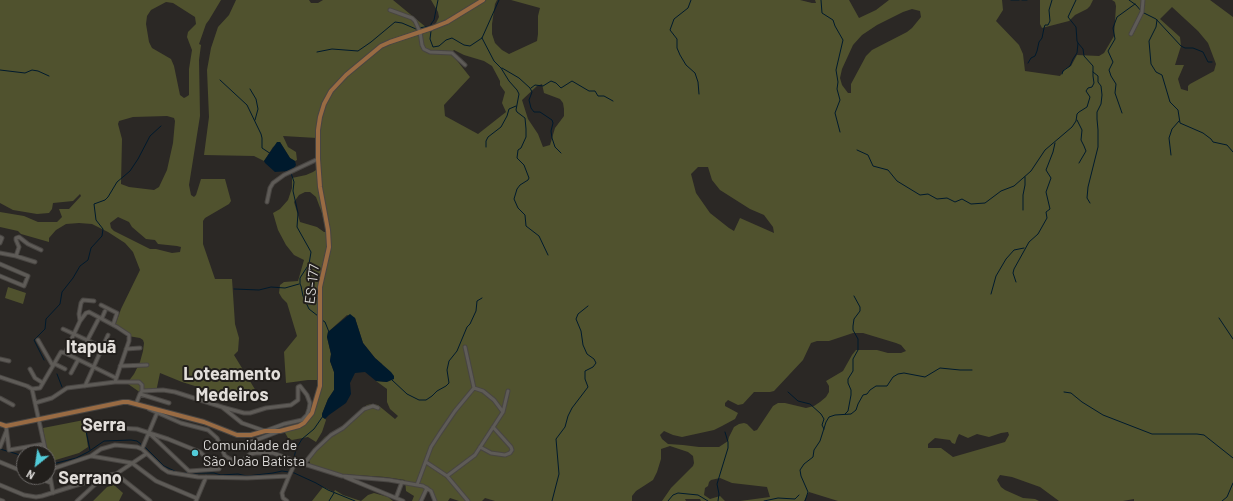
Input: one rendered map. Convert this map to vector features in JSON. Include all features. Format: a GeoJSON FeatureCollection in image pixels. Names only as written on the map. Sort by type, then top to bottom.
{"type":"FeatureCollection","features":[{"type":"Feature","properties":{"kind":"main road","name":"ES-177"},"geometry":{"type":"LineString","coordinates":[[6,429],[38,419],[128,402],[156,411],[213,425],[237,435],[251,435],[265,431],[280,431],[299,426],[308,420],[312,413],[320,386],[320,287],[329,247],[328,230],[320,187],[318,159],[318,130],[324,104],[336,86],[373,51],[390,42],[447,22],[483,0]]}},
{"type":"Feature","properties":{"kind":"main road"},"geometry":{"type":"LineString","coordinates":[[0,424],[6,429]]}},
{"type":"Feature","properties":{"kind":"street"},"geometry":{"type":"LineString","coordinates":[[1132,34],[1142,12],[1143,0]]}},
{"type":"Feature","properties":{"kind":"street"},"geometry":{"type":"LineString","coordinates":[[390,10],[412,18],[420,32],[424,49],[430,52],[452,53],[465,65]]}},
{"type":"Feature","properties":{"kind":"street"},"geometry":{"type":"LineString","coordinates":[[267,202],[271,184],[284,175],[318,159]]}},
{"type":"Feature","properties":{"kind":"street"},"geometry":{"type":"LineString","coordinates":[[0,237],[2,238],[0,243]]}},
{"type":"Feature","properties":{"kind":"street"},"geometry":{"type":"LineString","coordinates":[[16,256],[18,247],[16,238],[19,237],[28,244],[41,250]]}},
{"type":"Feature","properties":{"kind":"street"},"geometry":{"type":"LineString","coordinates":[[0,253],[35,262]]}},
{"type":"Feature","properties":{"kind":"street"},"geometry":{"type":"LineString","coordinates":[[0,264],[28,276],[24,286],[0,276]]}},
{"type":"Feature","properties":{"kind":"street"},"geometry":{"type":"LineString","coordinates":[[80,321],[79,314],[83,300],[94,301]]}},
{"type":"Feature","properties":{"kind":"street"},"geometry":{"type":"LineString","coordinates":[[101,305],[118,313],[113,325]]}},
{"type":"Feature","properties":{"kind":"street"},"geometry":{"type":"LineString","coordinates":[[102,318],[105,311]]}},
{"type":"Feature","properties":{"kind":"street"},"geometry":{"type":"LineString","coordinates":[[65,353],[80,321],[87,312],[102,318],[129,336],[115,382]]}},
{"type":"Feature","properties":{"kind":"street"},"geometry":{"type":"LineString","coordinates":[[87,341],[98,320]]}},
{"type":"Feature","properties":{"kind":"street"},"geometry":{"type":"LineString","coordinates":[[63,329],[102,347]]}},
{"type":"Feature","properties":{"kind":"street"},"geometry":{"type":"LineString","coordinates":[[85,386],[108,334]]}},
{"type":"Feature","properties":{"kind":"street"},"geometry":{"type":"LineString","coordinates":[[38,340],[54,365],[65,369]]}},
{"type":"Feature","properties":{"kind":"street"},"geometry":{"type":"LineString","coordinates":[[464,347],[474,388]]}},
{"type":"Feature","properties":{"kind":"street"},"geometry":{"type":"LineString","coordinates":[[126,349],[140,348]]}},
{"type":"Feature","properties":{"kind":"street"},"geometry":{"type":"LineString","coordinates":[[0,377],[32,389],[40,388],[61,352],[116,378]]}},
{"type":"Feature","properties":{"kind":"street"},"geometry":{"type":"LineString","coordinates":[[0,359],[9,362]]}},
{"type":"Feature","properties":{"kind":"street"},"geometry":{"type":"LineString","coordinates":[[71,373],[78,360]]}},
{"type":"Feature","properties":{"kind":"street"},"geometry":{"type":"LineString","coordinates":[[120,366],[147,365]]}},
{"type":"Feature","properties":{"kind":"street"},"geometry":{"type":"LineString","coordinates":[[30,369],[35,378],[43,383]]}},
{"type":"Feature","properties":{"kind":"street"},"geometry":{"type":"LineString","coordinates":[[35,403],[52,398],[67,388],[115,382],[139,382],[142,385],[136,404]]}},
{"type":"Feature","properties":{"kind":"street"},"geometry":{"type":"LineString","coordinates":[[141,392],[163,390],[175,392],[222,407],[250,413],[266,408],[291,405],[298,400],[298,387],[300,386],[307,395],[310,403],[310,409],[302,420],[284,424],[265,431],[242,423],[222,407]]}},
{"type":"Feature","properties":{"kind":"street"},"geometry":{"type":"LineString","coordinates":[[474,388],[483,391],[494,400],[502,412]]}},
{"type":"Feature","properties":{"kind":"street"},"geometry":{"type":"LineString","coordinates":[[417,485],[431,447],[455,411],[474,388]]}},
{"type":"Feature","properties":{"kind":"street"},"geometry":{"type":"LineString","coordinates":[[6,429],[9,450],[44,444],[32,389]]}},
{"type":"Feature","properties":{"kind":"street"},"geometry":{"type":"LineString","coordinates":[[447,476],[475,455],[502,412],[508,391]]}},
{"type":"Feature","properties":{"kind":"street"},"geometry":{"type":"LineString","coordinates":[[141,392],[169,403]]}},
{"type":"Feature","properties":{"kind":"street"},"geometry":{"type":"LineString","coordinates":[[0,398],[13,405]]}},
{"type":"Feature","properties":{"kind":"street"},"geometry":{"type":"LineString","coordinates":[[304,464],[315,450],[331,435],[343,428],[364,409],[373,406],[378,408]]}},
{"type":"Feature","properties":{"kind":"street"},"geometry":{"type":"LineString","coordinates":[[142,449],[156,411],[181,423],[208,430],[217,438],[221,448],[229,459],[235,462],[241,462],[250,454],[267,452],[278,454],[342,476],[403,501]]}},
{"type":"Feature","properties":{"kind":"street"},"geometry":{"type":"LineString","coordinates":[[480,447],[491,453],[505,455],[510,453],[512,450],[493,427]]}},
{"type":"Feature","properties":{"kind":"street"},"geometry":{"type":"LineString","coordinates":[[120,428],[137,428],[200,452],[219,469],[189,471],[149,433]]}},
{"type":"Feature","properties":{"kind":"street"},"geometry":{"type":"LineString","coordinates":[[0,447],[6,429]]}},
{"type":"Feature","properties":{"kind":"street"},"geometry":{"type":"LineString","coordinates":[[221,448],[240,446],[280,431]]}},
{"type":"Feature","properties":{"kind":"street"},"geometry":{"type":"LineString","coordinates":[[164,446],[168,439]]}},
{"type":"Feature","properties":{"kind":"street"},"geometry":{"type":"LineString","coordinates":[[56,465],[91,456],[101,449],[115,445],[137,447],[142,449],[162,468],[173,473],[206,477],[247,478],[290,473]]}},
{"type":"Feature","properties":{"kind":"street"},"geometry":{"type":"LineString","coordinates":[[0,485],[36,497],[116,474],[146,454]]}},
{"type":"Feature","properties":{"kind":"street"},"geometry":{"type":"LineString","coordinates":[[91,456],[132,463],[156,481],[196,500],[206,477]]}},
{"type":"Feature","properties":{"kind":"street"},"geometry":{"type":"LineString","coordinates":[[287,501],[283,498],[282,493],[296,461]]}},
{"type":"Feature","properties":{"kind":"street"},"geometry":{"type":"LineString","coordinates":[[0,462],[16,469]]}},
{"type":"Feature","properties":{"kind":"street"},"geometry":{"type":"LineString","coordinates":[[426,462],[447,476],[468,501]]}},
{"type":"Feature","properties":{"kind":"street"},"geometry":{"type":"LineString","coordinates":[[116,474],[150,501]]}},
{"type":"Feature","properties":{"kind":"street"},"geometry":{"type":"LineString","coordinates":[[342,476],[373,478],[417,485],[431,491],[435,501]]}},
{"type":"Feature","properties":{"kind":"street"},"geometry":{"type":"LineString","coordinates":[[77,501],[101,478]]}},
{"type":"Feature","properties":{"kind":"street"},"geometry":{"type":"LineString","coordinates":[[396,498],[402,482]]}},
{"type":"Feature","properties":{"kind":"street"},"geometry":{"type":"LineString","coordinates":[[51,485],[53,493]]}},
{"type":"Feature","properties":{"kind":"street"},"geometry":{"type":"LineString","coordinates":[[421,501],[427,488]]}},
{"type":"Feature","properties":{"kind":"green space"},"geometry":{"type":"Polygon","coordinates":[[[0,0],[221,0],[206,24],[199,44],[201,45],[199,60],[200,116],[189,185],[191,195],[194,197],[201,179],[225,179],[231,201],[229,204],[205,218],[203,221],[203,244],[215,279],[232,279],[235,324],[239,338],[238,351],[234,355],[256,391],[250,399],[244,401],[240,400],[182,382],[160,373],[156,392],[141,393],[128,384],[140,362],[144,343],[140,338],[128,336],[115,326],[121,309],[140,270],[133,252],[125,243],[92,224],[66,224],[56,230],[49,238],[49,242],[21,234],[18,231],[0,227],[0,212],[24,216],[38,222],[57,222],[62,217],[59,209],[69,209],[81,196],[80,194],[73,201],[53,203],[52,209],[49,213],[37,214],[13,210],[0,203],[0,0]],[[166,2],[151,10],[147,16],[146,24],[149,42],[152,48],[171,59],[174,66],[180,95],[184,98],[189,95],[189,69],[192,50],[187,37],[188,32],[196,24],[195,17],[173,3],[166,2]],[[167,116],[133,117],[119,121],[118,124],[122,139],[121,184],[129,187],[154,190],[159,187],[167,170],[173,143],[175,121],[174,118],[167,116]],[[118,217],[110,223],[111,228],[114,231],[150,249],[172,253],[180,252],[181,247],[158,244],[155,240],[146,239],[132,227],[129,222],[118,217]]]}},
{"type":"Feature","properties":{"kind":"green space"},"geometry":{"type":"Polygon","coordinates":[[[236,0],[309,0],[311,3],[318,3],[323,0],[393,0],[427,28],[435,25],[439,17],[438,12],[431,0],[497,0],[492,24],[492,34],[495,43],[509,54],[537,41],[538,16],[540,8],[511,0],[800,0],[816,3],[815,0],[849,0],[859,18],[876,10],[889,0],[1002,0],[1003,10],[996,21],[1019,45],[1023,54],[1025,71],[1060,76],[1065,69],[1071,66],[1077,55],[1099,56],[1104,53],[1114,36],[1116,6],[1115,2],[1112,0],[1210,0],[1233,17],[1233,501],[1134,501],[1134,499],[1123,501],[1059,501],[1040,487],[1012,477],[1000,475],[997,480],[1001,487],[1005,490],[1023,498],[1035,499],[1039,501],[838,501],[809,492],[804,501],[740,501],[770,497],[767,487],[732,483],[720,478],[709,482],[708,486],[705,488],[704,495],[710,499],[720,496],[725,501],[685,499],[686,501],[662,501],[671,488],[693,466],[694,463],[693,456],[688,452],[670,446],[661,449],[661,459],[653,480],[636,491],[632,496],[632,501],[495,501],[485,498],[482,501],[459,501],[450,498],[448,501],[436,501],[429,490],[425,490],[421,501],[412,501],[414,496],[406,491],[405,480],[341,474],[310,465],[310,462],[306,459],[325,437],[340,428],[367,405],[378,405],[395,419],[398,416],[390,409],[387,402],[387,389],[376,381],[387,382],[382,364],[363,343],[355,318],[347,315],[328,332],[327,337],[331,354],[330,361],[334,372],[334,390],[328,399],[322,414],[326,420],[322,432],[316,442],[308,437],[292,440],[288,438],[284,431],[304,422],[311,411],[318,387],[318,380],[286,383],[284,352],[297,336],[287,303],[279,293],[280,285],[284,282],[298,281],[304,260],[294,255],[286,245],[278,230],[273,213],[280,209],[288,200],[292,188],[292,178],[306,175],[316,170],[317,138],[283,136],[288,147],[296,152],[297,160],[295,161],[290,158],[280,142],[273,147],[264,161],[254,156],[204,155],[209,117],[207,70],[211,48],[218,27],[229,15],[236,0]],[[1172,7],[1160,19],[1180,37],[1181,46],[1175,65],[1184,65],[1178,79],[1181,89],[1188,91],[1188,86],[1190,84],[1214,71],[1216,64],[1208,43],[1198,31],[1172,7]],[[912,9],[877,25],[862,35],[853,45],[842,69],[840,78],[842,85],[848,93],[851,93],[851,84],[866,56],[872,50],[912,28],[921,17],[920,11],[912,9]],[[454,50],[451,53],[470,77],[444,105],[445,116],[478,134],[506,112],[502,103],[505,92],[500,85],[500,81],[492,66],[484,61],[464,55],[454,50]],[[542,84],[537,86],[522,100],[528,119],[538,134],[543,147],[550,145],[555,128],[564,116],[563,103],[560,99],[544,93],[542,84]],[[698,167],[691,174],[696,193],[710,213],[734,231],[740,218],[774,233],[773,227],[764,215],[750,209],[720,190],[712,180],[708,167],[698,167]],[[305,192],[299,195],[294,202],[300,222],[317,227],[326,232],[322,213],[316,197],[310,192],[305,192]],[[853,333],[829,341],[817,341],[811,343],[803,360],[774,391],[754,392],[743,404],[738,405],[728,400],[725,403],[725,406],[738,413],[735,419],[714,430],[682,437],[664,431],[660,435],[662,439],[668,444],[719,447],[728,441],[734,427],[739,424],[747,424],[754,431],[757,430],[773,406],[778,403],[785,403],[806,408],[814,406],[820,402],[829,392],[829,386],[826,381],[843,371],[856,350],[877,350],[888,353],[901,353],[906,351],[901,345],[863,333],[853,333]],[[1008,432],[989,437],[977,434],[968,438],[959,434],[955,444],[950,440],[935,438],[928,444],[928,448],[941,448],[953,457],[1005,442],[1009,435],[1008,432]]]}},
{"type":"Feature","properties":{"kind":"green space"},"geometry":{"type":"Polygon","coordinates":[[[1040,0],[1093,0],[1087,9],[1075,15],[1069,21],[1042,28],[1040,24],[1040,0]]]}},
{"type":"Feature","properties":{"kind":"green space"},"geometry":{"type":"Polygon","coordinates":[[[8,287],[26,293],[23,304],[5,298],[8,287]]]}},
{"type":"Feature","properties":{"kind":"green space"},"geometry":{"type":"Polygon","coordinates":[[[84,420],[88,447],[79,453],[56,460],[56,445],[46,445],[43,428],[84,420]]]}},
{"type":"Feature","properties":{"kind":"green space"},"geometry":{"type":"Polygon","coordinates":[[[114,485],[123,493],[119,501],[93,501],[107,487],[114,485]]]}},
{"type":"Feature","properties":{"kind":"green space"},"geometry":{"type":"Polygon","coordinates":[[[323,487],[334,492],[335,490],[343,495],[361,501],[312,501],[323,487]]]}},
{"type":"Feature","properties":{"kind":"green space"},"geometry":{"type":"Polygon","coordinates":[[[374,493],[388,497],[393,501],[361,501],[368,495],[374,493]]]}},
{"type":"Feature","properties":{"kind":"water"},"geometry":{"type":"Polygon","coordinates":[[[277,142],[280,142],[290,158],[295,161],[296,165],[289,171],[275,172],[264,161],[277,142]]]}},
{"type":"Feature","properties":{"kind":"water"},"geometry":{"type":"Polygon","coordinates":[[[350,314],[355,318],[363,343],[375,358],[391,372],[394,379],[387,382],[376,381],[365,372],[355,373],[350,383],[351,394],[346,403],[325,419],[322,417],[322,414],[328,399],[334,390],[334,372],[330,361],[331,354],[327,337],[328,332],[350,314]]]}},
{"type":"Feature","properties":{"kind":"waterway"},"geometry":{"type":"LineString","coordinates":[[431,28],[438,0]]}},
{"type":"Feature","properties":{"kind":"waterway"},"geometry":{"type":"LineString","coordinates":[[431,31],[430,39],[433,47],[439,46],[446,40],[452,38],[464,45],[470,46],[482,38],[499,0]]}},
{"type":"Feature","properties":{"kind":"waterway"},"geometry":{"type":"LineString","coordinates":[[691,0],[688,8],[674,19],[670,30],[677,39],[677,48],[680,55],[686,65],[695,73],[698,82],[699,94]]}},
{"type":"Feature","properties":{"kind":"waterway"},"geometry":{"type":"LineString","coordinates":[[821,0],[822,13],[833,20],[843,40],[836,70],[838,82],[837,89],[840,100],[835,113],[840,132]]}},
{"type":"Feature","properties":{"kind":"waterway"},"geometry":{"type":"LineString","coordinates":[[1011,0],[1019,0]]}},
{"type":"Feature","properties":{"kind":"waterway"},"geometry":{"type":"LineString","coordinates":[[1022,0],[1027,0]]}},
{"type":"Feature","properties":{"kind":"waterway"},"geometry":{"type":"LineString","coordinates":[[1028,63],[1031,58],[1035,56],[1045,25],[1048,25],[1050,21],[1049,10],[1052,0]]}},
{"type":"Feature","properties":{"kind":"waterway"},"geometry":{"type":"LineString","coordinates":[[1062,74],[1063,71],[1070,66],[1077,53],[1078,43],[1076,27],[1068,17],[1076,0]]}},
{"type":"Feature","properties":{"kind":"waterway"},"geometry":{"type":"LineString","coordinates":[[1129,0],[1142,12],[1156,19],[1181,46],[1185,48],[1193,48],[1203,52],[1208,62],[1212,62]]}},
{"type":"Feature","properties":{"kind":"waterway"},"geometry":{"type":"LineString","coordinates":[[1122,113],[1115,93],[1116,84],[1109,70],[1113,62],[1108,51],[1115,39],[1113,28],[1117,17],[1135,4]]}},
{"type":"Feature","properties":{"kind":"waterway"},"geometry":{"type":"LineString","coordinates":[[1157,20],[1156,27],[1149,41],[1151,64],[1156,72],[1162,75],[1170,102],[1178,110],[1180,123],[1203,133],[1213,142],[1227,145],[1233,152]]}},
{"type":"Feature","properties":{"kind":"waterway"},"geometry":{"type":"LineString","coordinates":[[317,52],[332,49],[358,51],[395,22],[402,23],[416,29]]}},
{"type":"Feature","properties":{"kind":"waterway"},"geometry":{"type":"LineString","coordinates":[[419,28],[430,26]]}},
{"type":"Feature","properties":{"kind":"waterway"},"geometry":{"type":"LineString","coordinates":[[482,38],[494,61],[501,68],[519,94],[516,110],[525,118],[526,137],[521,148],[518,150],[517,158],[524,165],[529,178],[517,189],[514,199],[518,208],[525,215],[526,226],[539,236],[548,255]]}},
{"type":"Feature","properties":{"kind":"waterway"},"geometry":{"type":"LineString","coordinates":[[857,150],[868,155],[873,166],[888,170],[897,181],[920,195],[928,194],[937,199],[947,198],[955,202],[962,199],[971,204],[985,203],[1001,191],[1014,186],[1031,171],[1045,150],[1072,127],[1076,121],[1077,114],[1087,107],[1090,97],[1086,91],[1088,88],[1092,87],[1094,83],[1093,66],[1084,56],[1083,49],[1078,43]]}},
{"type":"Feature","properties":{"kind":"waterway"},"geometry":{"type":"LineString","coordinates":[[502,68],[519,78],[530,88],[532,92],[529,100],[531,108],[534,112],[540,112],[552,120],[552,138],[555,147],[561,153]]}},
{"type":"Feature","properties":{"kind":"waterway"},"geometry":{"type":"LineString","coordinates":[[0,70],[25,73],[32,70],[49,76]]}},
{"type":"Feature","properties":{"kind":"waterway"},"geometry":{"type":"LineString","coordinates":[[1090,203],[1087,198],[1088,187],[1098,147],[1097,112],[1101,104],[1102,95],[1101,86],[1098,82],[1098,76],[1093,72]]}},
{"type":"Feature","properties":{"kind":"waterway"},"geometry":{"type":"LineString","coordinates":[[220,80],[247,105],[261,134],[262,148],[271,154]]}},
{"type":"Feature","properties":{"kind":"waterway"},"geometry":{"type":"LineString","coordinates":[[531,88],[535,85],[543,86],[551,81],[556,83],[561,88],[572,81],[589,91],[595,91],[598,96],[604,96],[613,101]]}},
{"type":"Feature","properties":{"kind":"waterway"},"geometry":{"type":"LineString","coordinates":[[250,89],[256,99],[258,109],[255,120]]}},
{"type":"Feature","properties":{"kind":"waterway"},"geometry":{"type":"LineString","coordinates":[[486,147],[488,137],[501,127],[509,109],[516,106]]}},
{"type":"Feature","properties":{"kind":"waterway"},"geometry":{"type":"LineString","coordinates":[[1077,120],[1082,130],[1081,140],[1086,151],[1079,163]]}},
{"type":"Feature","properties":{"kind":"waterway"},"geometry":{"type":"LineString","coordinates":[[1171,155],[1169,138],[1172,129],[1179,121]]}},
{"type":"Feature","properties":{"kind":"waterway"},"geometry":{"type":"LineString","coordinates":[[44,360],[34,340],[45,329],[46,319],[60,304],[62,292],[80,266],[88,260],[91,248],[102,236],[103,229],[96,220],[94,204],[105,200],[108,197],[117,182],[130,171],[150,136],[161,126]]}},
{"type":"Feature","properties":{"kind":"waterway"},"geometry":{"type":"LineString","coordinates":[[1016,282],[1013,273],[1014,269],[1029,242],[1038,234],[1047,218],[1046,212],[1050,209],[1046,192],[1051,178],[1046,170],[1055,143]]}},
{"type":"Feature","properties":{"kind":"waterway"},"geometry":{"type":"LineString","coordinates":[[291,173],[294,182],[293,191],[298,213],[297,227],[311,252],[309,264],[300,278],[300,284],[303,296],[309,309],[318,316]]}},
{"type":"Feature","properties":{"kind":"waterway"},"geometry":{"type":"LineString","coordinates":[[1023,210],[1025,177]]}},
{"type":"Feature","properties":{"kind":"waterway"},"geometry":{"type":"LineString","coordinates":[[991,294],[996,276],[1006,259],[1014,250],[1024,248]]}},
{"type":"Feature","properties":{"kind":"waterway"},"geometry":{"type":"LineString","coordinates":[[234,289],[259,290],[271,287],[285,288],[299,284]]}},
{"type":"Feature","properties":{"kind":"waterway"},"geometry":{"type":"LineString","coordinates":[[845,414],[848,411],[851,395],[848,379],[853,371],[853,359],[858,350],[858,339],[853,330],[853,326],[854,319],[860,311],[860,307],[854,296]]}},
{"type":"Feature","properties":{"kind":"waterway"},"geometry":{"type":"LineString","coordinates":[[392,380],[407,394],[419,400],[426,400],[446,386],[449,383],[447,370],[449,361],[457,351],[467,327],[470,324],[476,311],[477,301],[482,298]]}},
{"type":"Feature","properties":{"kind":"waterway"},"geometry":{"type":"LineString","coordinates":[[552,501],[559,474],[556,439],[565,427],[572,408],[588,387],[585,379],[585,371],[593,367],[596,363],[594,359],[587,354],[576,319],[578,314],[588,306]]}},
{"type":"Feature","properties":{"kind":"waterway"},"geometry":{"type":"LineString","coordinates":[[1219,318],[1233,339]]}},
{"type":"Feature","properties":{"kind":"waterway"},"geometry":{"type":"LineString","coordinates":[[322,320],[325,322],[329,332]]}},
{"type":"Feature","properties":{"kind":"waterway"},"geometry":{"type":"LineString","coordinates":[[805,501],[808,492],[800,470],[804,464],[813,457],[814,450],[820,441],[829,417],[851,414],[856,410],[863,395],[867,394],[876,386],[887,386],[893,377],[898,374],[904,373],[925,377],[940,368],[972,370]]}},
{"type":"Feature","properties":{"kind":"waterway"},"geometry":{"type":"LineString","coordinates":[[57,374],[62,387]]}},
{"type":"Feature","properties":{"kind":"waterway"},"geometry":{"type":"LineString","coordinates":[[788,392],[798,401],[810,404],[821,414],[824,419],[822,425],[824,429]]}},
{"type":"Feature","properties":{"kind":"waterway"},"geometry":{"type":"LineString","coordinates":[[1064,392],[1071,393],[1103,415],[1152,434],[1204,435],[1233,458]]}},
{"type":"Feature","properties":{"kind":"waterway"},"geometry":{"type":"LineString","coordinates":[[294,458],[296,449],[302,439],[314,429],[323,416]]}},
{"type":"Feature","properties":{"kind":"waterway"},"geometry":{"type":"LineString","coordinates":[[87,420],[88,422],[85,426],[90,450]]}},
{"type":"Feature","properties":{"kind":"waterway"},"geometry":{"type":"LineString","coordinates":[[718,501],[719,494],[717,484],[728,448],[725,432]]}},
{"type":"Feature","properties":{"kind":"waterway"},"geometry":{"type":"LineString","coordinates":[[56,463],[76,458],[104,441],[131,440],[137,441],[142,445]]}},
{"type":"Feature","properties":{"kind":"waterway"},"geometry":{"type":"LineString","coordinates":[[145,447],[164,466],[179,473],[214,473],[221,475],[238,474],[247,476],[282,471],[289,472]]}},
{"type":"Feature","properties":{"kind":"waterway"},"geometry":{"type":"LineString","coordinates":[[0,449],[16,454]]}},
{"type":"Feature","properties":{"kind":"waterway"},"geometry":{"type":"LineString","coordinates":[[292,472],[328,490],[355,501]]}},
{"type":"Feature","properties":{"kind":"waterway"},"geometry":{"type":"LineString","coordinates":[[1222,501],[1227,497],[1233,483]]}},
{"type":"Feature","properties":{"kind":"waterway"},"geometry":{"type":"LineString","coordinates":[[329,501],[334,493]]}},
{"type":"Feature","properties":{"kind":"waterway"},"geometry":{"type":"LineString","coordinates":[[668,501],[673,495],[678,493],[698,495],[708,501]]}},
{"type":"Feature","properties":{"kind":"waterway"},"geometry":{"type":"LineString","coordinates":[[764,501],[778,498],[795,499],[799,495]]}},
{"type":"Feature","properties":{"kind":"place","name":"Comunidade de São João Batista"},"geometry":{"type":"Point","coordinates":[195,453]}},
{"type":"Feature","properties":{"kind":"district","name":"Itapuã"},"geometry":{"type":"Point","coordinates":[91,347]}},
{"type":"Feature","properties":{"kind":"district","name":"Loteamento Medeiros"},"geometry":{"type":"Point","coordinates":[232,384]}},
{"type":"Feature","properties":{"kind":"district","name":"Serra"},"geometry":{"type":"Point","coordinates":[104,425]}},
{"type":"Feature","properties":{"kind":"district","name":"Serrano"},"geometry":{"type":"Point","coordinates":[90,478]}}]}
